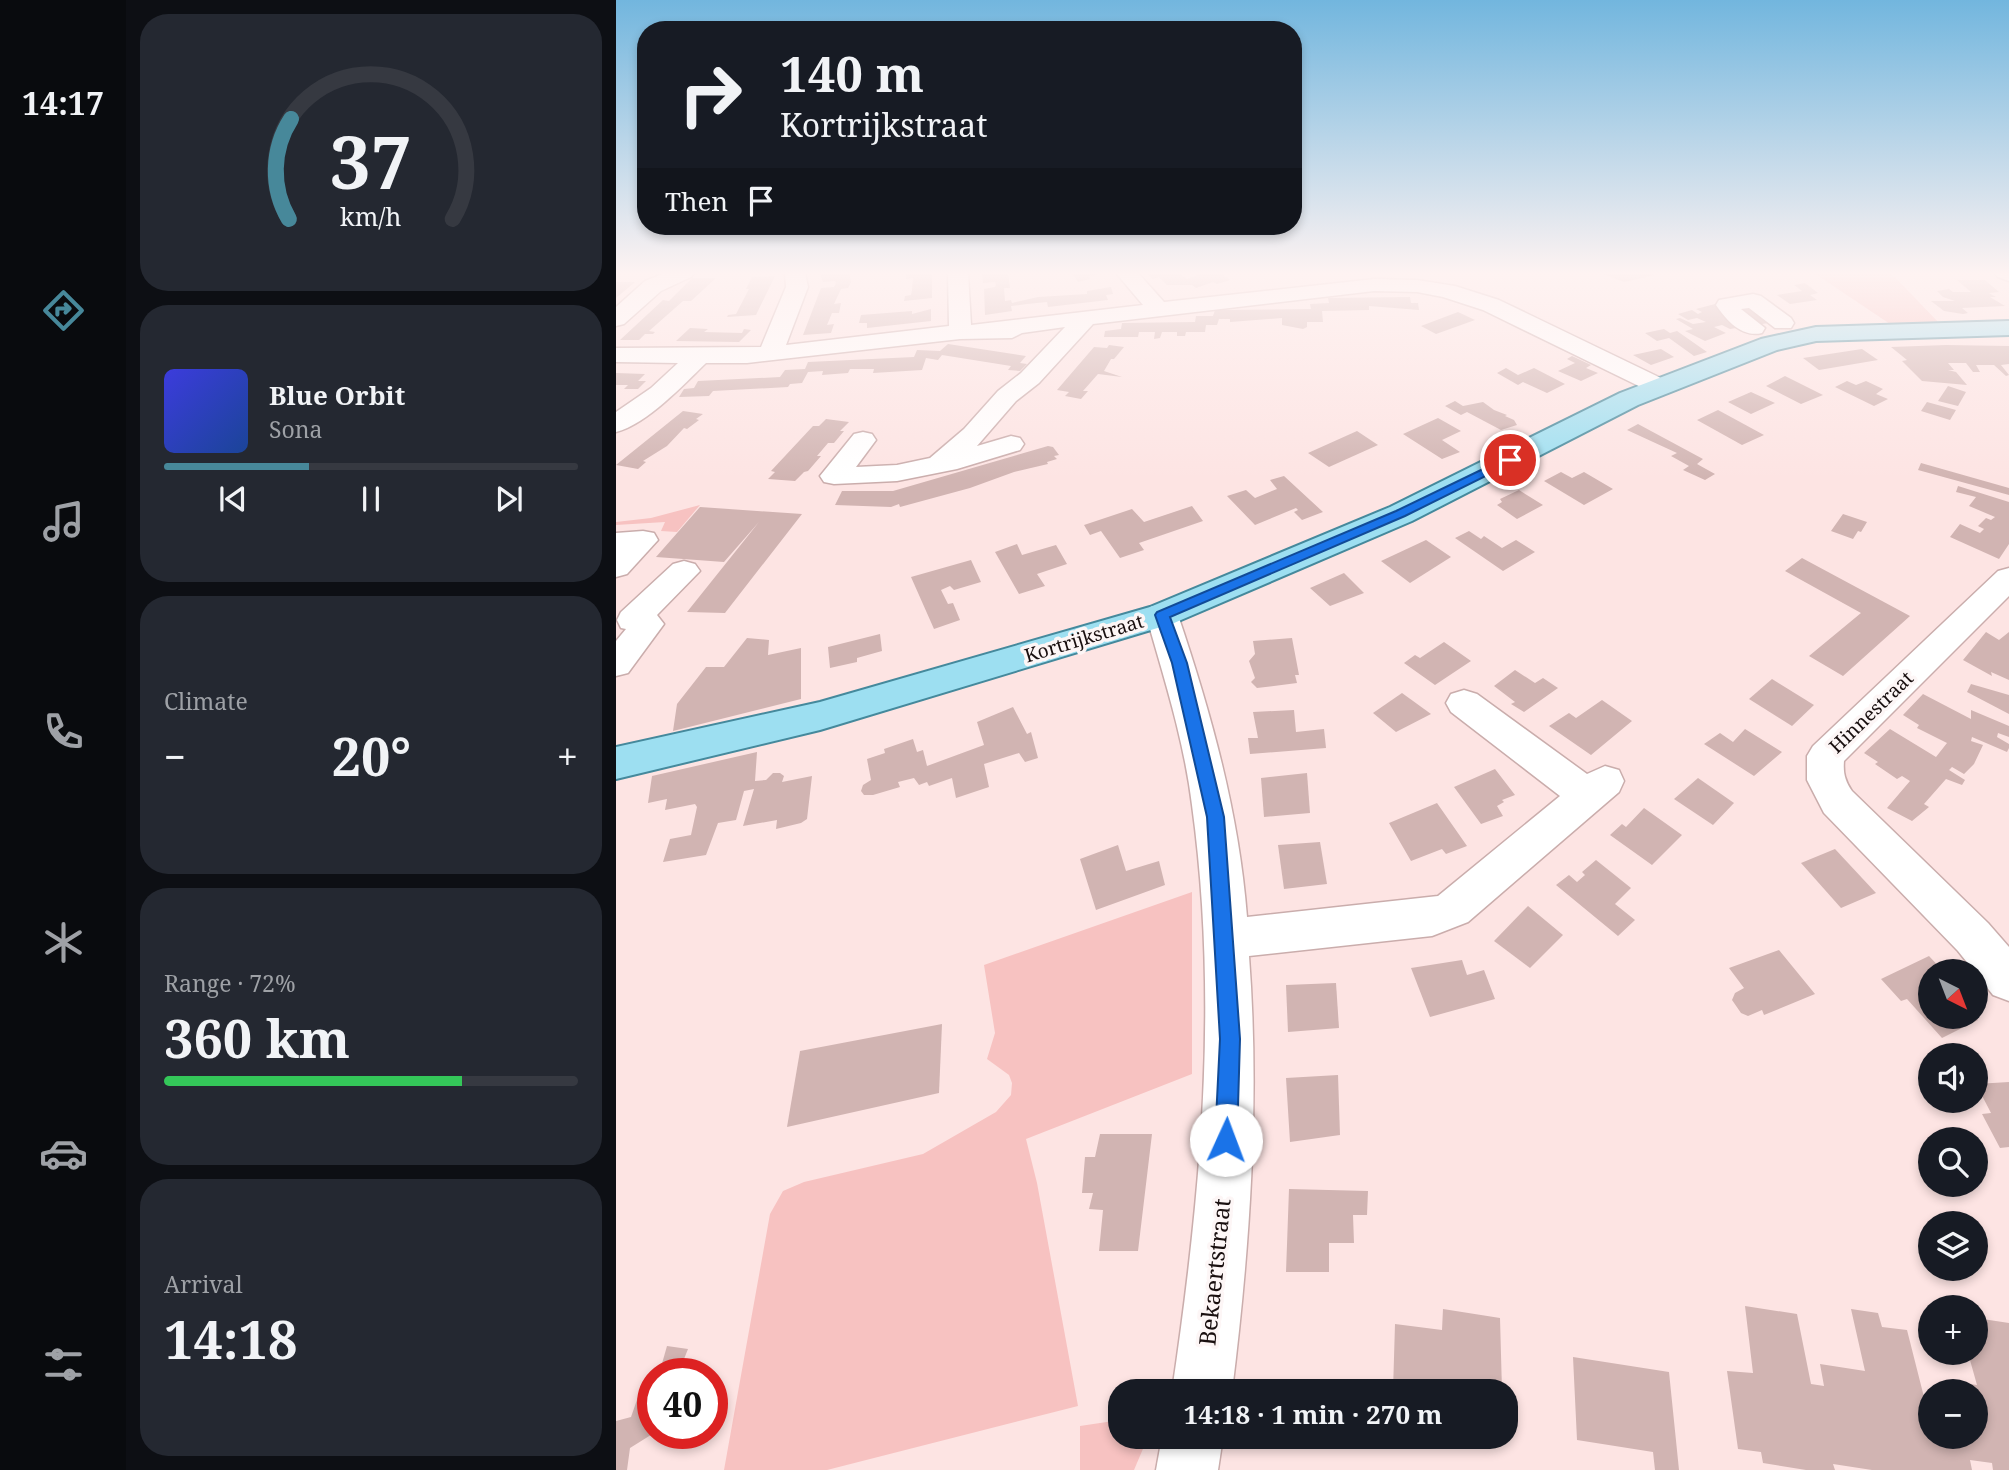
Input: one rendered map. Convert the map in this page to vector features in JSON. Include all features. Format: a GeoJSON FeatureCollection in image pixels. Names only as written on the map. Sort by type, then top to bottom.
{"type":"FeatureCollection","features":[{"type":"Feature","properties":{"kind":"main road","name":"Kortrijkstraat"},"geometry":{"type":"LineString","coordinates":[[616,763],[820,716],[1162,615],[1401,514],[1750,342]]}},
{"type":"Feature","properties":{"kind":"street"},"geometry":{"type":"LineString","coordinates":[[771,352],[775,342]]}},
{"type":"Feature","properties":{"kind":"street"},"geometry":{"type":"LineString","coordinates":[[616,355],[697,358],[747,356],[869,342]]}},
{"type":"Feature","properties":{"kind":"street"},"geometry":{"type":"LineString","coordinates":[[1038,342],[1062,345]]}},
{"type":"Feature","properties":{"kind":"street"},"geometry":{"type":"LineString","coordinates":[[863,440],[828,482],[939,465],[990,443],[1007,396],[1030,378],[1065,342]]}},
{"type":"Feature","properties":{"kind":"street"},"geometry":{"type":"LineString","coordinates":[[1568,342],[1658,386]]}},
{"type":"Feature","properties":{"kind":"street"},"geometry":{"type":"LineString","coordinates":[[616,424],[660,393],[697,358]]}},
{"type":"Feature","properties":{"kind":"street"},"geometry":{"type":"LineString","coordinates":[[616,542],[643,540],[616,567]]}},
{"type":"Feature","properties":{"kind":"street"},"geometry":{"type":"LineString","coordinates":[[616,664],[648,624],[625,613],[684,571]]}},
{"type":"Feature","properties":{"kind":"street","name":"Hinnestraat"},"geometry":{"type":"LineString","coordinates":[[2009,578],[1826,756],[1823,774],[1827,787],[1838,802],[1973,937],[2009,980]]}},
{"type":"Feature","properties":{"kind":"street","name":"Bekaertstraat"},"geometry":{"type":"LineString","coordinates":[[1162,615],[1180,663],[1215,817],[1225,939],[1230,1039],[1226,1140],[1217,1269],[1203,1379]]}},
{"type":"Feature","properties":{"kind":"street"},"geometry":{"type":"LineString","coordinates":[[1225,939],[1432,917],[1453,909],[1597,788],[1464,703]]}},
{"type":"Feature","properties":{"kind":"street"},"geometry":{"type":"LineString","coordinates":[[1187,1470],[1191,1449]]}},
{"type":"Feature","properties":{"kind":"shaded area"},"geometry":{"type":"Polygon","coordinates":[[[700,505],[677,532],[661,531],[665,522],[616,525],[616,522],[651,518],[700,505]]]}},
{"type":"Feature","properties":{"kind":"shaded area"},"geometry":{"type":"Polygon","coordinates":[[[1192,892],[1192,1074],[1026,1139],[1037,1183],[1078,1406],[827,1470],[724,1470],[770,1214],[783,1191],[804,1182],[923,1154],[996,1112],[1011,1095],[1012,1083],[1009,1075],[987,1059],[995,1033],[984,965],[1192,892]]]}},
{"type":"Feature","properties":{"kind":"shaded area"},"geometry":{"type":"Polygon","coordinates":[[[1108,1422],[1108,1449],[1143,1449],[1134,1470],[1080,1470],[1080,1426],[1108,1422]]]}},
{"type":"Feature","properties":{"kind":"building"},"geometry":{"type":"Polygon","coordinates":[[[1674,342],[1692,342],[1707,352],[1694,356],[1674,342]]]}},
{"type":"Feature","properties":{"kind":"building"},"geometry":{"type":"Polygon","coordinates":[[[948,344],[1026,356],[1020,363],[1027,364],[1020,371],[1008,370],[1011,366],[942,355],[938,360],[926,358],[922,370],[873,373],[874,369],[850,369],[848,373],[822,375],[823,371],[808,372],[802,383],[790,384],[788,387],[713,391],[709,396],[679,397],[684,389],[694,388],[698,381],[780,377],[785,370],[805,369],[808,362],[914,357],[917,350],[940,351],[948,344]]]}},
{"type":"Feature","properties":{"kind":"building"},"geometry":{"type":"Polygon","coordinates":[[[1109,345],[1124,347],[1111,359],[1104,371],[1122,377],[1098,374],[1083,391],[1088,391],[1081,399],[1065,396],[1069,392],[1057,390],[1094,347],[1107,348],[1109,345]]]}},
{"type":"Feature","properties":{"kind":"building"},"geometry":{"type":"Polygon","coordinates":[[[2009,346],[2009,364],[2001,365],[2009,375],[2006,376],[1994,365],[1976,365],[1980,372],[1973,372],[1966,363],[1948,363],[1954,370],[1948,370],[1956,372],[1967,385],[1922,381],[1902,361],[1907,360],[1891,347],[2009,346]]]}},
{"type":"Feature","properties":{"kind":"building"},"geometry":{"type":"Polygon","coordinates":[[[1661,349],[1674,357],[1651,365],[1633,355],[1661,349]]]}},
{"type":"Feature","properties":{"kind":"building"},"geometry":{"type":"Polygon","coordinates":[[[1862,349],[1878,360],[1819,370],[1803,358],[1862,349]]]}},
{"type":"Feature","properties":{"kind":"building"},"geometry":{"type":"Polygon","coordinates":[[[1572,356],[1591,365],[1586,368],[1598,373],[1581,381],[1558,371],[1575,363],[1567,359],[1572,356]]]}},
{"type":"Feature","properties":{"kind":"building"},"geometry":{"type":"Polygon","coordinates":[[[1506,368],[1518,375],[1534,368],[1565,384],[1547,393],[1523,382],[1518,385],[1497,373],[1506,368]]]}},
{"type":"Feature","properties":{"kind":"building"},"geometry":{"type":"Polygon","coordinates":[[[616,373],[645,374],[638,381],[646,381],[638,389],[624,389],[628,385],[616,385],[616,373]]]}},
{"type":"Feature","properties":{"kind":"building"},"geometry":{"type":"Polygon","coordinates":[[[1785,376],[1823,395],[1801,404],[1766,386],[1785,376]]]}},
{"type":"Feature","properties":{"kind":"building"},"geometry":{"type":"Polygon","coordinates":[[[1847,381],[1856,385],[1866,381],[1883,389],[1876,394],[1888,399],[1874,406],[1835,387],[1847,381]]]}},
{"type":"Feature","properties":{"kind":"building"},"geometry":{"type":"Polygon","coordinates":[[[1948,386],[1966,392],[1958,406],[1938,401],[1948,386]]]}},
{"type":"Feature","properties":{"kind":"building"},"geometry":{"type":"Polygon","coordinates":[[[1751,392],[1775,403],[1751,414],[1728,402],[1751,392]]]}},
{"type":"Feature","properties":{"kind":"building"},"geometry":{"type":"Polygon","coordinates":[[[1455,401],[1463,406],[1483,402],[1507,415],[1505,416],[1514,420],[1517,425],[1501,430],[1467,412],[1461,415],[1445,406],[1455,401]]]}},
{"type":"Feature","properties":{"kind":"building"},"geometry":{"type":"Polygon","coordinates":[[[1927,402],[1956,410],[1950,420],[1921,411],[1927,402]]]}},
{"type":"Feature","properties":{"kind":"building"},"geometry":{"type":"Polygon","coordinates":[[[1718,410],[1764,435],[1742,445],[1697,420],[1718,410]]]}},
{"type":"Feature","properties":{"kind":"building"},"geometry":{"type":"Polygon","coordinates":[[[683,411],[703,414],[687,429],[684,428],[667,446],[643,461],[646,462],[638,469],[616,465],[683,411]]]}},
{"type":"Feature","properties":{"kind":"building"},"geometry":{"type":"Polygon","coordinates":[[[1438,418],[1461,431],[1442,440],[1460,452],[1442,459],[1403,434],[1438,418]]]}},
{"type":"Feature","properties":{"kind":"building"},"geometry":{"type":"Polygon","coordinates":[[[826,419],[849,422],[834,443],[828,443],[817,456],[821,456],[808,471],[795,481],[768,479],[775,472],[771,471],[813,426],[819,426],[826,419]]]}},
{"type":"Feature","properties":{"kind":"building"},"geometry":{"type":"Polygon","coordinates":[[[1638,424],[1703,459],[1697,464],[1715,474],[1705,480],[1683,470],[1689,466],[1671,456],[1677,453],[1627,430],[1638,424]]]}},
{"type":"Feature","properties":{"kind":"building"},"geometry":{"type":"Polygon","coordinates":[[[1357,431],[1378,445],[1329,467],[1308,453],[1357,431]]]}},
{"type":"Feature","properties":{"kind":"building"},"geometry":{"type":"Polygon","coordinates":[[[1048,446],[1053,447],[1059,455],[1054,456],[1057,459],[1047,462],[1048,464],[1014,472],[970,488],[900,507],[899,504],[891,507],[835,505],[842,491],[893,491],[1048,446]]]}},
{"type":"Feature","properties":{"kind":"building"},"geometry":{"type":"Polygon","coordinates":[[[1921,463],[2009,488],[2009,495],[1918,470],[1921,463]]]}},
{"type":"Feature","properties":{"kind":"building"},"geometry":{"type":"Polygon","coordinates":[[[1561,472],[1572,478],[1584,472],[1613,489],[1584,505],[1544,481],[1561,472]]]}},
{"type":"Feature","properties":{"kind":"building"},"geometry":{"type":"Polygon","coordinates":[[[1284,476],[1323,512],[1302,520],[1294,512],[1298,510],[1296,508],[1255,525],[1227,496],[1246,490],[1255,498],[1277,489],[1270,480],[1284,476]]]}},
{"type":"Feature","properties":{"kind":"building"},"geometry":{"type":"Polygon","coordinates":[[[1958,486],[2009,502],[2009,544],[1999,559],[1950,537],[1960,524],[1980,533],[1984,529],[1978,526],[1986,518],[1991,520],[1995,517],[1969,506],[1976,497],[1956,492],[1958,486]]]}},
{"type":"Feature","properties":{"kind":"building"},"geometry":{"type":"Polygon","coordinates":[[[1519,490],[1543,505],[1517,519],[1497,505],[1502,502],[1500,499],[1519,490]]]}},
{"type":"Feature","properties":{"kind":"building"},"geometry":{"type":"Polygon","coordinates":[[[1192,506],[1203,521],[1139,543],[1144,550],[1120,558],[1101,531],[1090,535],[1084,525],[1132,509],[1144,522],[1192,506]]]}},
{"type":"Feature","properties":{"kind":"building"},"geometry":{"type":"Polygon","coordinates":[[[700,507],[802,514],[725,613],[687,612],[759,522],[724,562],[656,557],[700,507]]]}},
{"type":"Feature","properties":{"kind":"building"},"geometry":{"type":"Polygon","coordinates":[[[1843,514],[1867,522],[1853,539],[1831,531],[1843,514]]]}},
{"type":"Feature","properties":{"kind":"building"},"geometry":{"type":"Polygon","coordinates":[[[1469,531],[1481,539],[1484,536],[1502,548],[1516,540],[1535,552],[1503,571],[1455,538],[1469,531]]]}},
{"type":"Feature","properties":{"kind":"building"},"geometry":{"type":"Polygon","coordinates":[[[1426,540],[1451,557],[1410,583],[1381,561],[1426,540]]]}},
{"type":"Feature","properties":{"kind":"building"},"geometry":{"type":"Polygon","coordinates":[[[1017,544],[1022,555],[1056,545],[1067,564],[1037,574],[1045,586],[1019,594],[995,552],[1017,544]]]}},
{"type":"Feature","properties":{"kind":"building"},"geometry":{"type":"Polygon","coordinates":[[[1802,558],[1910,616],[1843,676],[1809,656],[1861,613],[1785,571],[1802,558]]]}},
{"type":"Feature","properties":{"kind":"building"},"geometry":{"type":"Polygon","coordinates":[[[971,560],[981,582],[954,590],[950,586],[941,590],[948,604],[953,603],[960,620],[934,629],[911,577],[971,560]]]}},
{"type":"Feature","properties":{"kind":"building"},"geometry":{"type":"Polygon","coordinates":[[[1344,573],[1364,593],[1330,606],[1310,588],[1344,573]]]}},
{"type":"Feature","properties":{"kind":"building"},"geometry":{"type":"Polygon","coordinates":[[[1986,632],[1999,640],[2009,632],[2009,680],[1991,672],[1992,676],[1963,660],[1986,632]]]}},
{"type":"Feature","properties":{"kind":"building"},"geometry":{"type":"Polygon","coordinates":[[[880,634],[882,651],[857,658],[857,662],[830,668],[828,647],[880,634]]]}},
{"type":"Feature","properties":{"kind":"building"},"geometry":{"type":"Polygon","coordinates":[[[747,638],[769,640],[768,655],[801,648],[801,699],[673,731],[677,704],[706,667],[724,667],[747,638]]]}},
{"type":"Feature","properties":{"kind":"building"},"geometry":{"type":"Polygon","coordinates":[[[1292,638],[1299,675],[1295,675],[1297,683],[1257,688],[1251,682],[1255,678],[1249,661],[1255,654],[1253,641],[1292,638]]]}},
{"type":"Feature","properties":{"kind":"building"},"geometry":{"type":"Polygon","coordinates":[[[1444,642],[1471,661],[1435,685],[1404,663],[1415,655],[1420,658],[1444,642]]]}},
{"type":"Feature","properties":{"kind":"building"},"geometry":{"type":"Polygon","coordinates":[[[1515,670],[1535,683],[1543,678],[1558,688],[1524,712],[1511,704],[1515,702],[1494,686],[1515,670]]]}},
{"type":"Feature","properties":{"kind":"building"},"geometry":{"type":"Polygon","coordinates":[[[1772,679],[1814,705],[1792,726],[1749,699],[1772,679]]]}},
{"type":"Feature","properties":{"kind":"building"},"geometry":{"type":"Polygon","coordinates":[[[1971,684],[2009,695],[2009,714],[1967,692],[1971,684]]]}},
{"type":"Feature","properties":{"kind":"building"},"geometry":{"type":"Polygon","coordinates":[[[1402,693],[1431,714],[1396,732],[1373,713],[1402,693]]]}},
{"type":"Feature","properties":{"kind":"building"},"geometry":{"type":"Polygon","coordinates":[[[1923,694],[1971,719],[1971,710],[2009,726],[2009,737],[1998,733],[1997,737],[2009,744],[2009,748],[2007,752],[1972,737],[1971,741],[1983,745],[1974,764],[1964,774],[1952,767],[1949,770],[1965,780],[1962,785],[1946,779],[1924,804],[1929,807],[1912,821],[1887,808],[1910,781],[1902,776],[1897,779],[1864,753],[1890,729],[1936,757],[1947,743],[1917,728],[1919,725],[1903,715],[1923,694]]]}},
{"type":"Feature","properties":{"kind":"building"},"geometry":{"type":"Polygon","coordinates":[[[1602,700],[1632,721],[1591,755],[1549,726],[1569,713],[1576,718],[1602,700]]]}},
{"type":"Feature","properties":{"kind":"building"},"geometry":{"type":"Polygon","coordinates":[[[1013,707],[1027,734],[1031,732],[1038,758],[1025,762],[1019,753],[984,764],[989,787],[956,798],[952,778],[929,786],[927,782],[919,785],[914,778],[898,782],[900,787],[873,795],[864,795],[861,791],[863,785],[871,780],[867,759],[885,753],[884,749],[913,739],[917,752],[923,750],[927,766],[984,745],[977,722],[1013,707]]]}},
{"type":"Feature","properties":{"kind":"building"},"geometry":{"type":"Polygon","coordinates":[[[1294,710],[1296,732],[1324,729],[1326,748],[1250,754],[1248,738],[1258,738],[1253,712],[1294,710]]]}},
{"type":"Feature","properties":{"kind":"building"},"geometry":{"type":"Polygon","coordinates":[[[1745,729],[1782,752],[1754,776],[1704,744],[1720,733],[1733,742],[1745,729]]]}},
{"type":"Feature","properties":{"kind":"building"},"geometry":{"type":"Polygon","coordinates":[[[757,752],[755,781],[766,780],[773,773],[784,776],[782,782],[812,776],[807,819],[776,829],[777,820],[743,826],[754,789],[744,791],[736,820],[718,823],[706,855],[663,862],[670,839],[691,835],[697,807],[695,804],[665,810],[667,799],[648,803],[652,776],[757,752]]]}},
{"type":"Feature","properties":{"kind":"building"},"geometry":{"type":"Polygon","coordinates":[[[1495,769],[1515,795],[1502,800],[1504,802],[1497,806],[1503,816],[1481,824],[1454,787],[1495,769]]]}},
{"type":"Feature","properties":{"kind":"building"},"geometry":{"type":"Polygon","coordinates":[[[1307,773],[1310,813],[1264,817],[1261,778],[1307,773]]]}},
{"type":"Feature","properties":{"kind":"building"},"geometry":{"type":"Polygon","coordinates":[[[1698,778],[1734,803],[1713,825],[1674,799],[1698,778]]]}},
{"type":"Feature","properties":{"kind":"building"},"geometry":{"type":"Polygon","coordinates":[[[1437,803],[1467,846],[1446,854],[1442,849],[1411,861],[1389,823],[1437,803]]]}},
{"type":"Feature","properties":{"kind":"building"},"geometry":{"type":"Polygon","coordinates":[[[1644,808],[1682,835],[1652,865],[1610,835],[1622,824],[1626,827],[1644,808]]]}},
{"type":"Feature","properties":{"kind":"building"},"geometry":{"type":"Polygon","coordinates":[[[1320,842],[1327,884],[1284,889],[1278,845],[1320,842]]]}},
{"type":"Feature","properties":{"kind":"building"},"geometry":{"type":"Polygon","coordinates":[[[1118,845],[1126,871],[1159,861],[1165,885],[1096,910],[1080,859],[1118,845]]]}},
{"type":"Feature","properties":{"kind":"building"},"geometry":{"type":"Polygon","coordinates":[[[1835,849],[1876,893],[1841,908],[1801,863],[1835,849]]]}},
{"type":"Feature","properties":{"kind":"building"},"geometry":{"type":"Polygon","coordinates":[[[1596,860],[1631,888],[1615,904],[1635,920],[1618,936],[1556,885],[1569,875],[1577,882],[1585,875],[1582,872],[1596,860]]]}},
{"type":"Feature","properties":{"kind":"building"},"geometry":{"type":"Polygon","coordinates":[[[1528,906],[1563,935],[1530,968],[1494,941],[1528,906]]]}},
{"type":"Feature","properties":{"kind":"building"},"geometry":{"type":"Polygon","coordinates":[[[1779,950],[1815,994],[1764,1015],[1762,1010],[1748,1016],[1741,1013],[1732,1000],[1735,993],[1744,988],[1729,968],[1779,950]]]}},
{"type":"Feature","properties":{"kind":"building"},"geometry":{"type":"Polygon","coordinates":[[[1462,960],[1467,975],[1484,970],[1495,999],[1430,1017],[1411,968],[1462,960]]]}},
{"type":"Feature","properties":{"kind":"building"},"geometry":{"type":"Polygon","coordinates":[[[1918,961],[1918,1011],[1907,999],[1901,1001],[1881,979],[1918,961]]]}},
{"type":"Feature","properties":{"kind":"building"},"geometry":{"type":"Polygon","coordinates":[[[1336,983],[1339,1028],[1288,1032],[1286,985],[1336,983]]]}},
{"type":"Feature","properties":{"kind":"building"},"geometry":{"type":"Polygon","coordinates":[[[942,1024],[939,1093],[787,1127],[800,1051],[942,1024]]]}},
{"type":"Feature","properties":{"kind":"building"},"geometry":{"type":"Polygon","coordinates":[[[1934,1029],[1960,1029],[1942,1038],[1934,1029]]]}},
{"type":"Feature","properties":{"kind":"building"},"geometry":{"type":"Polygon","coordinates":[[[1338,1075],[1340,1135],[1290,1142],[1286,1078],[1338,1075]]]}},
{"type":"Feature","properties":{"kind":"building"},"geometry":{"type":"Polygon","coordinates":[[[2009,1082],[2009,1147],[2000,1148],[1982,1114],[1991,1113],[1988,1107],[1988,1083],[2009,1082]]]}},
{"type":"Feature","properties":{"kind":"building"},"geometry":{"type":"Polygon","coordinates":[[[1100,1134],[1152,1134],[1138,1251],[1099,1251],[1103,1210],[1089,1209],[1093,1193],[1082,1193],[1085,1157],[1095,1157],[1100,1134]]]}},
{"type":"Feature","properties":{"kind":"building"},"geometry":{"type":"Polygon","coordinates":[[[1289,1189],[1368,1191],[1367,1215],[1353,1215],[1354,1243],[1329,1243],[1329,1272],[1286,1272],[1289,1189]]]}},
{"type":"Feature","properties":{"kind":"building"},"geometry":{"type":"Polygon","coordinates":[[[1745,1306],[1797,1314],[1811,1384],[1824,1386],[1820,1364],[1865,1371],[1851,1309],[1878,1313],[1882,1327],[1907,1330],[1919,1379],[1918,1449],[1988,1449],[1988,1379],[1975,1379],[1971,1365],[1988,1365],[1988,1320],[2009,1323],[2009,1470],[1993,1470],[1992,1463],[1970,1460],[1972,1470],[1872,1470],[1833,1464],[1835,1470],[1806,1470],[1763,1463],[1761,1452],[1738,1449],[1727,1371],[1753,1373],[1745,1306]]]}},
{"type":"Feature","properties":{"kind":"building"},"geometry":{"type":"Polygon","coordinates":[[[1443,1309],[1500,1318],[1502,1379],[1393,1379],[1395,1324],[1442,1330],[1443,1309]]]}},
{"type":"Feature","properties":{"kind":"building"},"geometry":{"type":"Polygon","coordinates":[[[667,1346],[688,1349],[684,1358],[664,1358],[667,1346]]]}},
{"type":"Feature","properties":{"kind":"building"},"geometry":{"type":"Polygon","coordinates":[[[1573,1357],[1669,1372],[1679,1470],[1655,1470],[1653,1452],[1577,1440],[1573,1357]]]}},
{"type":"Feature","properties":{"kind":"building"},"geometry":{"type":"Polygon","coordinates":[[[637,1400],[637,1444],[630,1448],[627,1470],[616,1470],[616,1421],[631,1417],[637,1400]]]}},
{"type":"Feature","properties":{"kind":"route"},"geometry":{"type":"LineString","coordinates":[[1226,1140],[1230,1039],[1215,817],[1180,663],[1162,615],[1289,559],[1332,544],[1401,514],[1510,460]]}}]}
